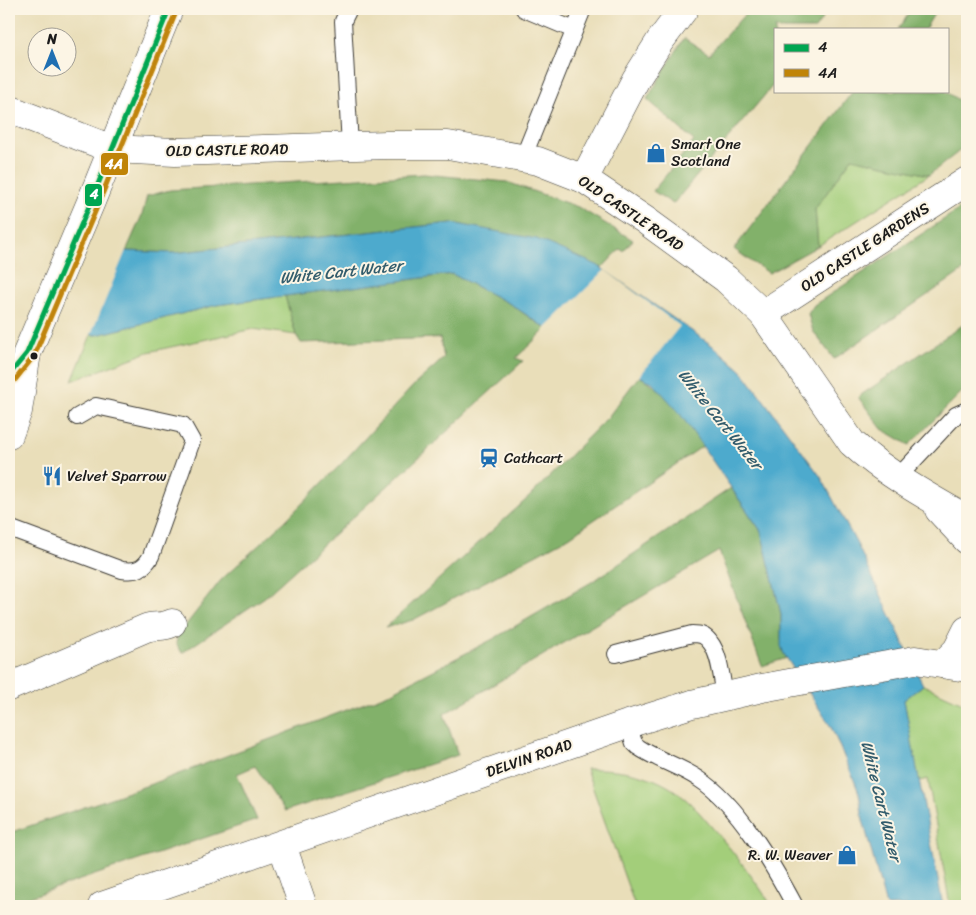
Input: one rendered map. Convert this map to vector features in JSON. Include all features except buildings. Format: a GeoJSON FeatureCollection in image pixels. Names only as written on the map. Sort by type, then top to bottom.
{"type":"FeatureCollection","features":[{"type":"Feature","properties":{"kind":"main road"},"geometry":{"type":"LineString","coordinates":[[13,423],[26,353],[90,204],[169,9]]}},
{"type":"Feature","properties":{"kind":"main road"},"geometry":{"type":"LineString","coordinates":[[584,179],[636,79],[660,41],[684,9]]}},
{"type":"Feature","properties":{"kind":"main road","name":"OLD CASTLE ROAD"},"geometry":{"type":"LineString","coordinates":[[9,109],[112,148],[175,152],[350,146],[448,145],[538,161],[584,179],[645,220],[726,279],[763,314],[852,443],[866,456],[927,496],[967,536]]}},
{"type":"Feature","properties":{"kind":"main road","name":"OLD CASTLE GARDENS"},"geometry":{"type":"LineString","coordinates":[[763,314],[967,180]]}},
{"type":"Feature","properties":{"kind":"main road"},"geometry":{"type":"LineString","coordinates":[[9,375],[26,353]]}},
{"type":"Feature","properties":{"kind":"main road"},"geometry":{"type":"LineString","coordinates":[[9,687],[146,628],[172,623]]}},
{"type":"Feature","properties":{"kind":"main road"},"geometry":{"type":"LineString","coordinates":[[955,666],[957,650],[967,630]]}},
{"type":"Feature","properties":{"kind":"main road","name":"DELVIN ROAD"},"geometry":{"type":"LineString","coordinates":[[102,906],[628,724],[692,704],[762,688],[915,660],[955,666]]}},
{"type":"Feature","properties":{"kind":"main road"},"geometry":{"type":"LineString","coordinates":[[282,845],[303,906]]}},
{"type":"Feature","properties":{"kind":"lane"},"geometry":{"type":"LineString","coordinates":[[349,9],[343,21],[350,146]]}},
{"type":"Feature","properties":{"kind":"lane"},"geometry":{"type":"LineString","coordinates":[[524,9],[574,30]]}},
{"type":"Feature","properties":{"kind":"lane"},"geometry":{"type":"LineString","coordinates":[[522,158],[583,9]]}},
{"type":"Feature","properties":{"kind":"lane"},"geometry":{"type":"LineString","coordinates":[[9,528],[122,570],[134,572],[147,563],[192,441],[183,425],[96,406],[77,417]]}},
{"type":"Feature","properties":{"kind":"lane"},"geometry":{"type":"LineString","coordinates":[[898,477],[956,415],[967,410]]}},
{"type":"Feature","properties":{"kind":"lane"},"geometry":{"type":"LineString","coordinates":[[616,654],[692,634],[702,635],[711,642],[716,655],[725,696]]}},
{"type":"Feature","properties":{"kind":"lane"},"geometry":{"type":"LineString","coordinates":[[628,724],[638,748],[687,771],[701,780],[727,804],[749,831],[795,906]]}},
{"type":"Feature","properties":{"kind":"green space"},"geometry":{"type":"Polygon","coordinates":[[[747,9],[829,9],[816,28],[774,28],[774,84],[673,204],[653,191],[694,141],[647,99],[684,38],[709,54],[745,14],[747,9]]]}},
{"type":"Feature","properties":{"kind":"green space"},"geometry":{"type":"Polygon","coordinates":[[[912,9],[937,9],[926,28],[899,28],[912,9]]]}},
{"type":"Feature","properties":{"kind":"green space"},"geometry":{"type":"Polygon","coordinates":[[[852,92],[946,92],[967,106],[967,145],[929,175],[852,158],[815,209],[818,246],[769,273],[734,249],[852,92]]]}},
{"type":"Feature","properties":{"kind":"green space"},"geometry":{"type":"Polygon","coordinates":[[[852,158],[929,175],[818,246],[815,209],[852,158]]]}},
{"type":"Feature","properties":{"kind":"green space"},"geometry":{"type":"Polygon","coordinates":[[[424,174],[507,182],[578,207],[633,240],[623,251],[620,249],[602,268],[537,240],[452,223],[173,253],[126,251],[142,215],[147,196],[170,190],[424,174]]]}},
{"type":"Feature","properties":{"kind":"green space"},"geometry":{"type":"Polygon","coordinates":[[[967,204],[967,268],[834,359],[813,331],[808,314],[814,305],[967,204]]]}},
{"type":"Feature","properties":{"kind":"green space"},"geometry":{"type":"Polygon","coordinates":[[[452,274],[512,305],[546,329],[516,358],[523,361],[265,597],[182,653],[176,643],[178,635],[221,580],[284,522],[414,385],[444,358],[440,338],[301,343],[296,335],[285,296],[452,274]]]}},
{"type":"Feature","properties":{"kind":"green space"},"geometry":{"type":"Polygon","coordinates":[[[285,296],[296,335],[253,329],[148,352],[72,381],[91,335],[217,305],[285,296]]]}},
{"type":"Feature","properties":{"kind":"green space"},"geometry":{"type":"Polygon","coordinates":[[[967,322],[967,387],[909,445],[882,429],[858,397],[967,322]]]}},
{"type":"Feature","properties":{"kind":"green space"},"geometry":{"type":"Polygon","coordinates":[[[639,376],[667,397],[683,416],[703,446],[569,537],[413,620],[385,628],[528,498],[608,417],[639,376]]]}},
{"type":"Feature","properties":{"kind":"green space"},"geometry":{"type":"Polygon","coordinates":[[[731,488],[761,531],[781,614],[781,638],[784,654],[787,658],[762,666],[719,551],[444,714],[458,755],[285,811],[255,766],[237,774],[257,820],[9,904],[9,833],[160,781],[386,695],[493,639],[595,580],[731,488]]]}},
{"type":"Feature","properties":{"kind":"green space"},"geometry":{"type":"Polygon","coordinates":[[[923,685],[967,705],[967,906],[950,906],[928,779],[919,781],[904,700],[923,685]]]}},
{"type":"Feature","properties":{"kind":"green space"},"geometry":{"type":"Polygon","coordinates":[[[586,769],[625,771],[637,774],[661,783],[683,797],[746,868],[772,906],[635,906],[586,769]]]}},
{"type":"Feature","properties":{"kind":"water","name":"White Cart Water"},"geometry":{"type":"Polygon","coordinates":[[[452,223],[537,239],[597,265],[716,348],[742,371],[821,477],[858,546],[923,685],[904,700],[943,906],[886,906],[863,820],[859,793],[852,775],[831,727],[784,654],[781,646],[781,614],[761,531],[678,411],[652,382],[572,346],[512,305],[452,274],[217,305],[97,335],[9,332],[9,246],[173,253],[452,223]]]}},
{"type":"Feature","properties":{"kind":"pier"},"geometry":{"type":"Polygon","coordinates":[[[15,243],[127,248],[90,337],[9,334],[9,258],[15,243]]]}},
{"type":"Feature","properties":{"kind":"pier"},"geometry":{"type":"Polygon","coordinates":[[[605,270],[680,326],[638,378],[607,366],[571,348],[544,330],[605,270]]]}},
{"type":"Feature","properties":{"kind":"transit line","name":"4"},"geometry":{"type":"LineString","coordinates":[[9,375],[27,353],[169,9]]}},
{"type":"Feature","properties":{"kind":"transit line","name":"4A"},"geometry":{"type":"LineString","coordinates":[[15,380],[34,356],[176,12]]}},
{"type":"Feature","properties":{"kind":"place","name":"Smart One Scotland"},"geometry":{"type":"Point","coordinates":[656,153]}},
{"type":"Feature","properties":{"kind":"place","name":"Cathcart"},"geometry":{"type":"Point","coordinates":[489,458]}},
{"type":"Feature","properties":{"kind":"place","name":"Velvet Sparrow"},"geometry":{"type":"Point","coordinates":[52,476]}},
{"type":"Feature","properties":{"kind":"place","name":"R. W. Weaver"},"geometry":{"type":"Point","coordinates":[847,855]}}]}
